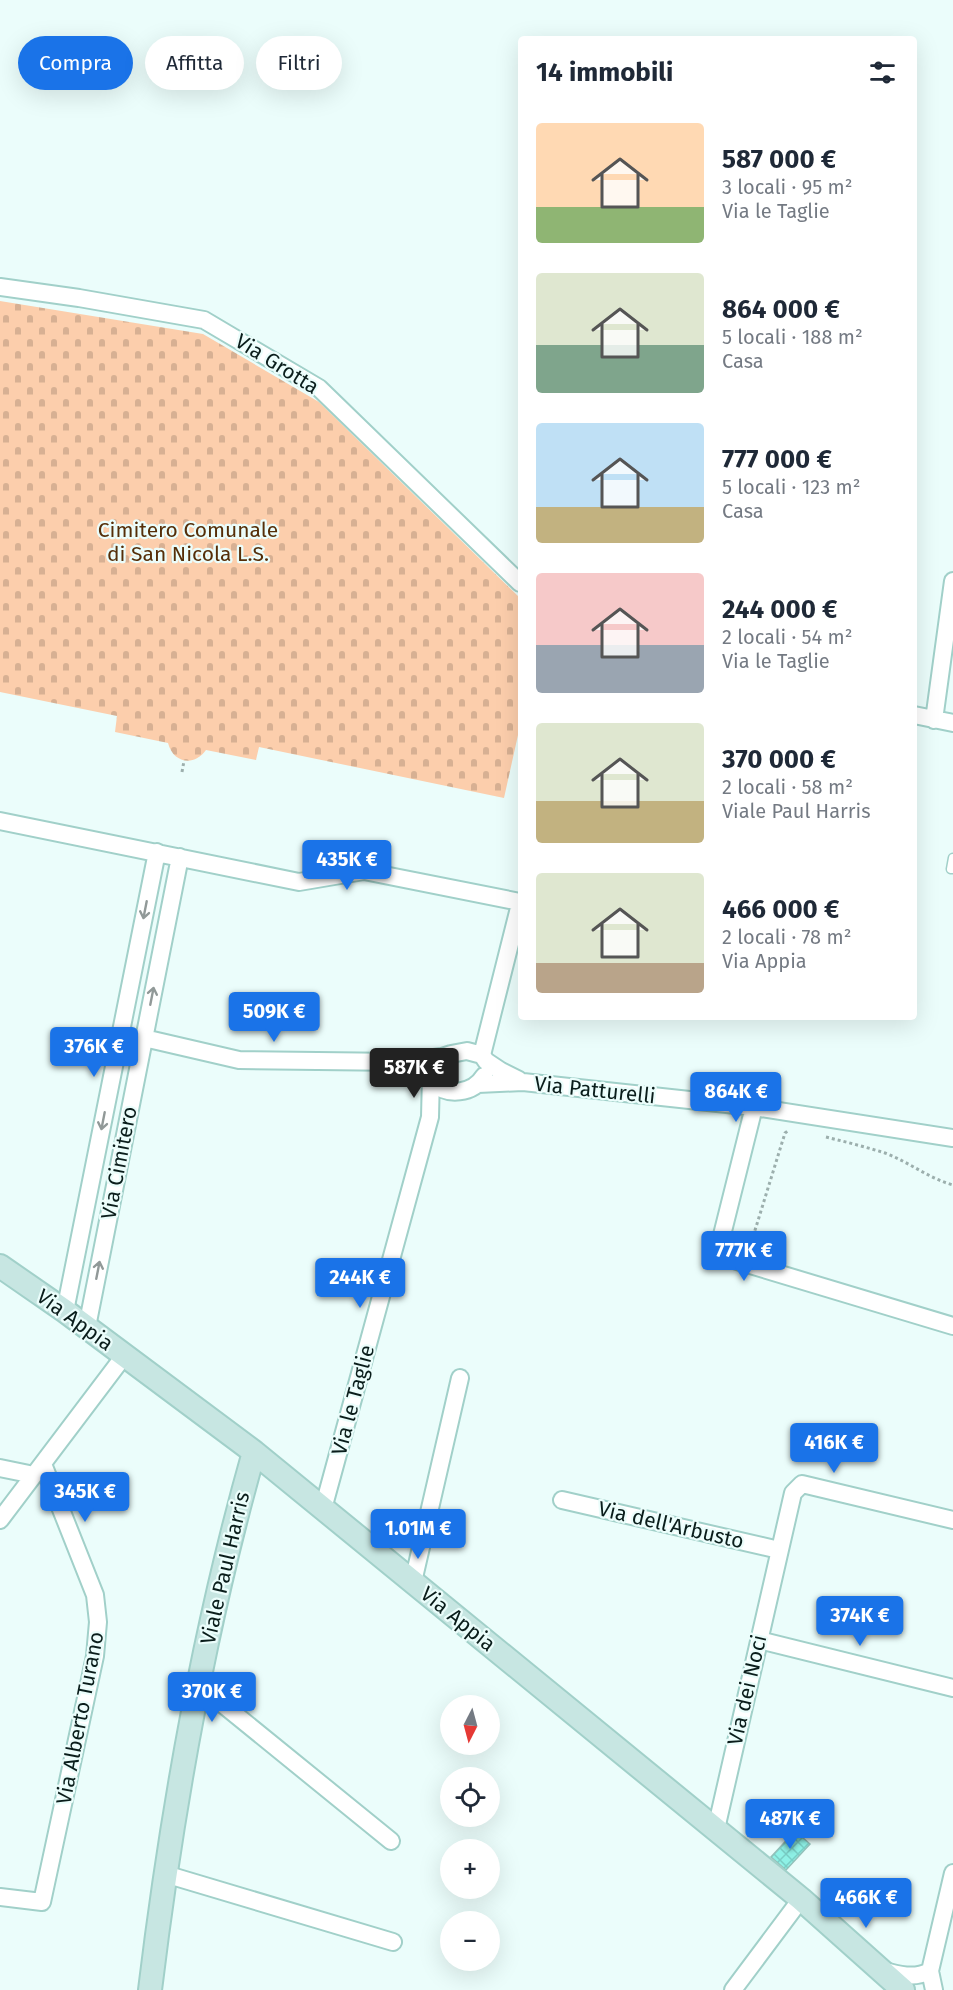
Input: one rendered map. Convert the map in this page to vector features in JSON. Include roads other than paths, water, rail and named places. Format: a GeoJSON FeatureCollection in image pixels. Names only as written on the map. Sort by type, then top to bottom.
{"type":"FeatureCollection","features":[{"type":"Feature","properties":{"kind":"street","name":"Via Grotta"},"geometry":{"type":"LineString","coordinates":[[0,287],[204,320],[319,388],[518,581]]}},
{"type":"Feature","properties":{"kind":"street"},"geometry":{"type":"LineString","coordinates":[[934,720],[953,581]]}},
{"type":"Feature","properties":{"kind":"street"},"geometry":{"type":"LineString","coordinates":[[917,716],[953,723]]}},
{"type":"Feature","properties":{"kind":"street"},"geometry":{"type":"LineString","coordinates":[[0,821],[299,882],[364,871],[518,903]]}},
{"type":"Feature","properties":{"kind":"street","name":"Via Cimitero"},"geometry":{"type":"LineString","coordinates":[[65,1311],[157,852]]}},
{"type":"Feature","properties":{"kind":"street","name":"Via Cimitero"},"geometry":{"type":"LineString","coordinates":[[87,1328],[180,857]]}},
{"type":"Feature","properties":{"kind":"street"},"geometry":{"type":"LineString","coordinates":[[478,1084],[485,1073],[478,1056],[493,1009],[518,911]]}},
{"type":"Feature","properties":{"kind":"street"},"geometry":{"type":"LineString","coordinates":[[144,1038],[239,1060],[402,1062],[478,1056]]}},
{"type":"Feature","properties":{"kind":"street","name":"Via Patturelli"},"geometry":{"type":"LineString","coordinates":[[478,1056],[523,1082]]}},
{"type":"Feature","properties":{"kind":"street"},"geometry":{"type":"LineString","coordinates":[[432,1079],[437,1063],[442,1058]]}},
{"type":"Feature","properties":{"kind":"street"},"geometry":{"type":"LineString","coordinates":[[402,1062],[432,1079],[437,1088],[450,1092]]}},
{"type":"Feature","properties":{"kind":"street","name":"Via le Taglie"},"geometry":{"type":"LineString","coordinates":[[323,1509],[430,1117],[432,1079]]}},
{"type":"Feature","properties":{"kind":"street","name":"Via Patturelli"},"geometry":{"type":"LineString","coordinates":[[450,1092],[467,1090],[478,1084],[523,1082],[754,1107],[953,1138]]}},
{"type":"Feature","properties":{"kind":"street","name":"Via le Taglie"},"geometry":{"type":"LineString","coordinates":[[430,1117],[450,1092]]}},
{"type":"Feature","properties":{"kind":"street"},"geometry":{"type":"LineString","coordinates":[[754,1107],[717,1256],[953,1326]]}},
{"type":"Feature","properties":{"kind":"street","name":"Via Appia"},"geometry":{"type":"LineString","coordinates":[[0,1266],[65,1311],[254,1452],[801,1899],[903,1990]]}},
{"type":"Feature","properties":{"kind":"street"},"geometry":{"type":"LineString","coordinates":[[0,1520],[124,1356]]}},
{"type":"Feature","properties":{"kind":"street"},"geometry":{"type":"LineString","coordinates":[[413,1582],[460,1378]]}},
{"type":"Feature","properties":{"kind":"street","name":"Viale Paul Harris"},"geometry":{"type":"LineString","coordinates":[[150,1990],[165,1874],[199,1685],[219,1582],[254,1452]]}},
{"type":"Feature","properties":{"kind":"street"},"geometry":{"type":"LineString","coordinates":[[0,1468],[38,1470]]}},
{"type":"Feature","properties":{"kind":"street","name":"Via Alberto Turano"},"geometry":{"type":"LineString","coordinates":[[0,1897],[42,1902],[95,1656],[98,1622],[95,1595],[38,1470]]}},
{"type":"Feature","properties":{"kind":"street","name":"Via dei Noci"},"geometry":{"type":"LineString","coordinates":[[716,1829],[793,1493],[802,1484],[953,1520]]}},
{"type":"Feature","properties":{"kind":"street","name":"Via dell'Arbusto"},"geometry":{"type":"LineString","coordinates":[[562,1500],[779,1550]]}},
{"type":"Feature","properties":{"kind":"street"},"geometry":{"type":"LineString","coordinates":[[759,1640],[953,1688]]}},
{"type":"Feature","properties":{"kind":"street"},"geometry":{"type":"LineString","coordinates":[[199,1685],[391,1841]]}},
{"type":"Feature","properties":{"kind":"street"},"geometry":{"type":"LineString","coordinates":[[165,1874],[393,1942]]}},
{"type":"Feature","properties":{"kind":"street"},"geometry":{"type":"LineString","coordinates":[[934,1990],[930,1971],[953,1874]]}},
{"type":"Feature","properties":{"kind":"street"},"geometry":{"type":"LineString","coordinates":[[733,1990],[801,1899]]}},
{"type":"Feature","properties":{"kind":"street"},"geometry":{"type":"LineString","coordinates":[[879,1969],[909,1976],[930,1971]]}},
{"type":"Feature","properties":{"kind":"lane"},"geometry":{"type":"LineString","coordinates":[[953,858],[951,868],[953,869]]}},
{"type":"Feature","properties":{"kind":"park label","name":"Cimitero Comunale di San Nicola L.S."},"geometry":{"type":"Point","coordinates":[188,542]}}]}
